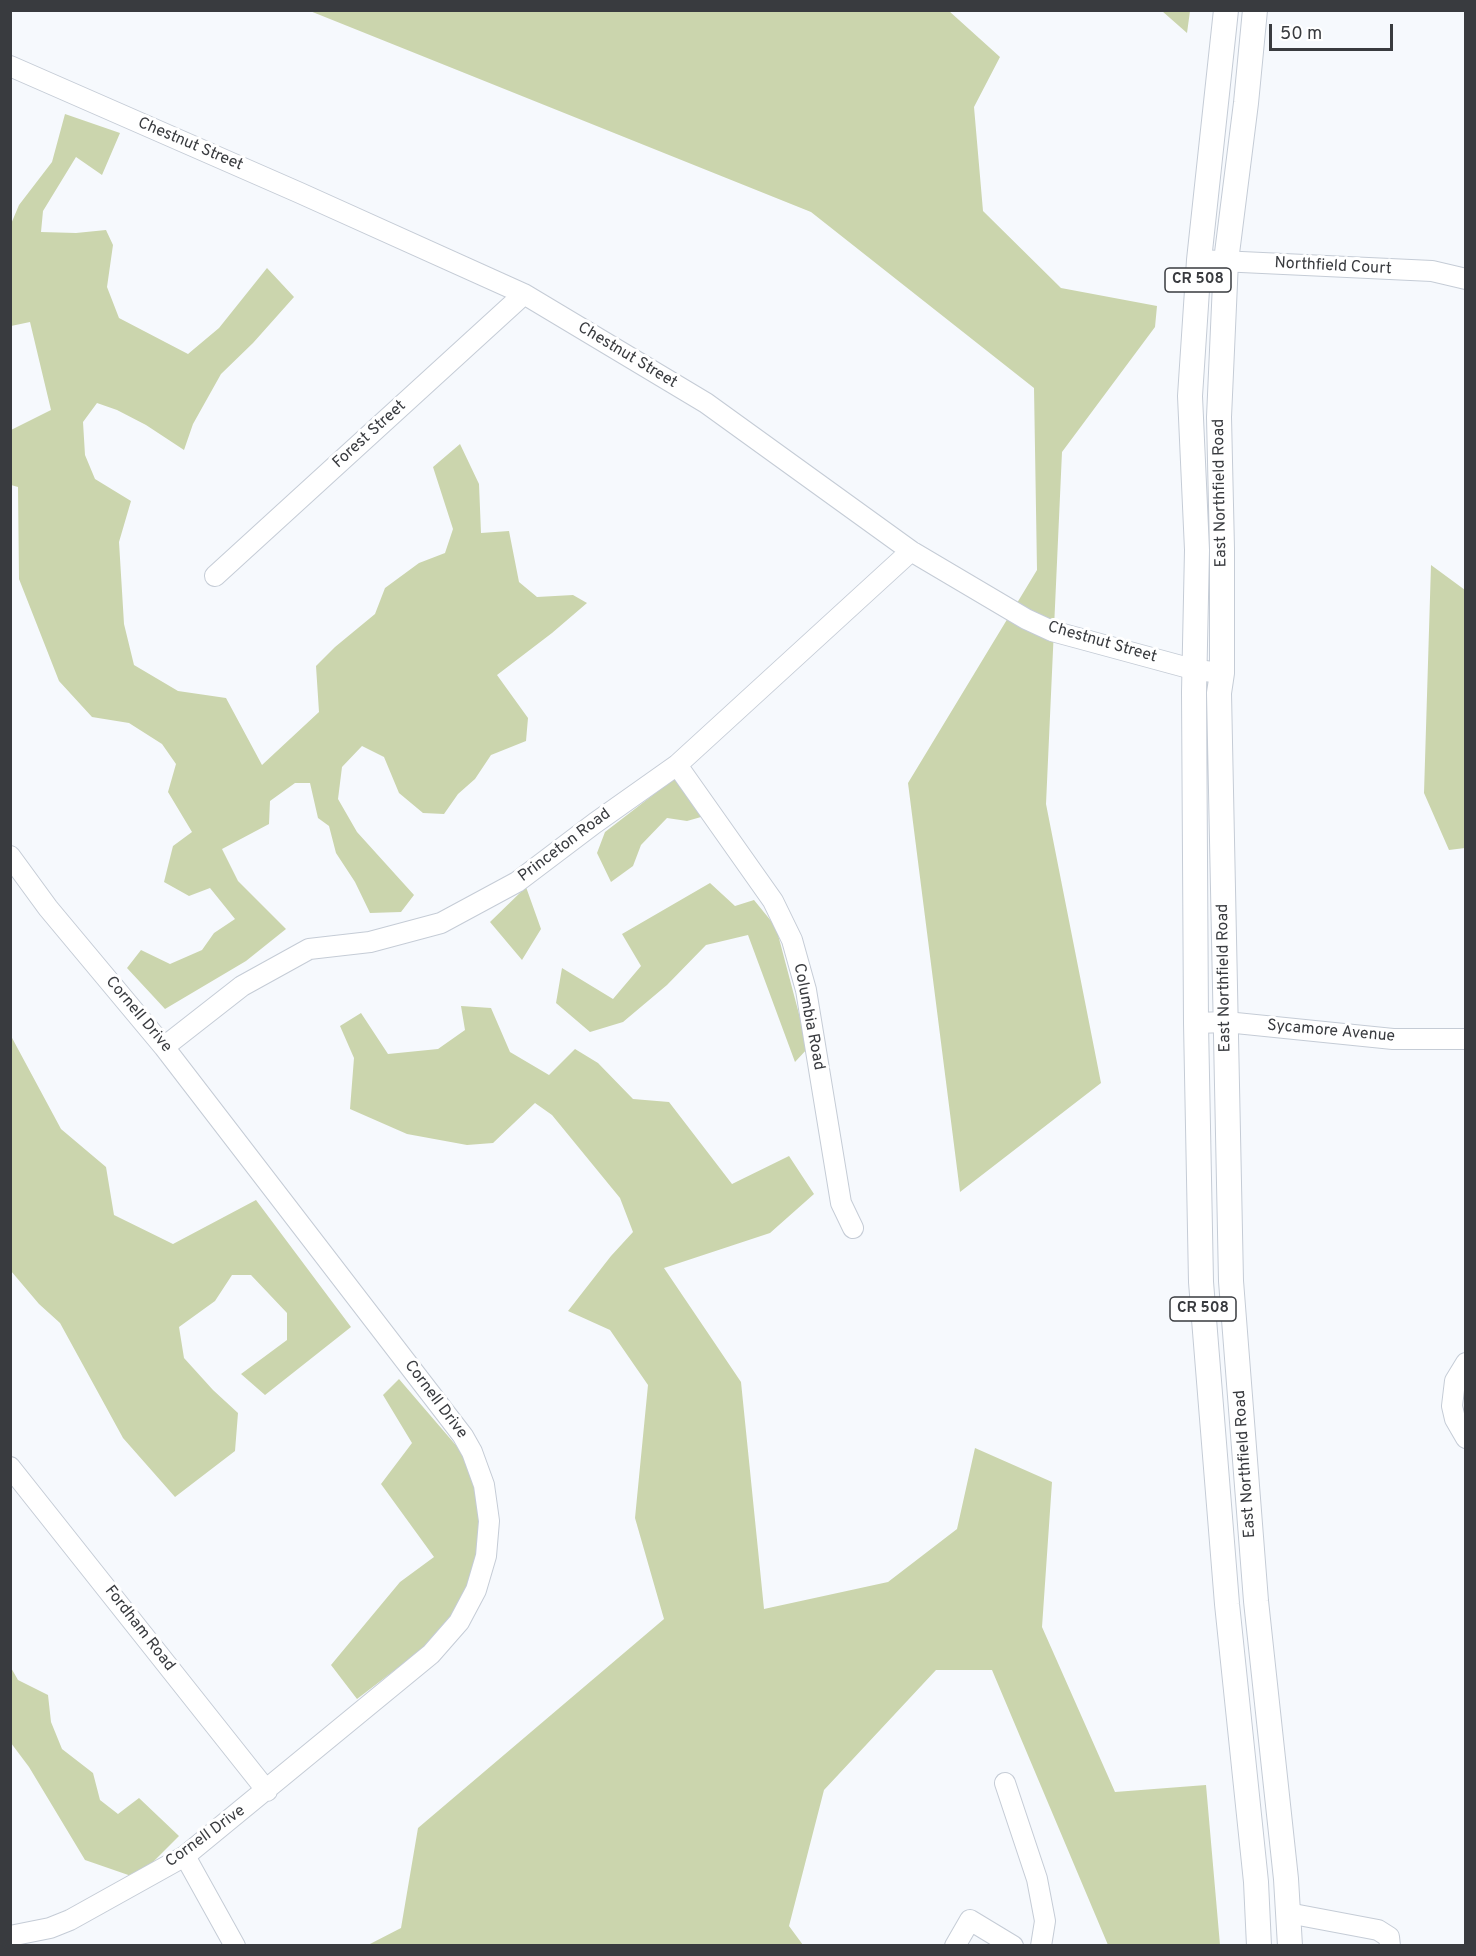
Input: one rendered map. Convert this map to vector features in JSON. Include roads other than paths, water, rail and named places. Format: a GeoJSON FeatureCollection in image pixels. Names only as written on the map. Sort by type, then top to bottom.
{"type":"FeatureCollection","features":[{"type":"Feature","properties":{"kind":"main road","name":"East Northfield Road"},"geometry":{"type":"LineString","coordinates":[[1226,10],[1199,260],[1190,396],[1197,550],[1194,704],[1196,1023],[1201,1282],[1221,1537],[1256,1882],[1260,1946]]}},
{"type":"Feature","properties":{"kind":"main road","name":"East Northfield Road"},"geometry":{"type":"LineString","coordinates":[[1255,10],[1226,261],[1219,417],[1222,549],[1222,673],[1219,693],[1231,1281],[1251,1531],[1290,1945]]}},
{"type":"Feature","properties":{"kind":"main road"},"geometry":{"type":"LineString","coordinates":[[1217,100],[1246,103]]}},
{"type":"Feature","properties":{"kind":"main road"},"geometry":{"type":"LineString","coordinates":[[1201,1282],[1231,1281]]}},
{"type":"Feature","properties":{"kind":"main road"},"geometry":{"type":"LineString","coordinates":[[1221,1537],[1251,1531]]}},
{"type":"Feature","properties":{"kind":"main road"},"geometry":{"type":"LineString","coordinates":[[1246,1792],[1276,1789]]}},
{"type":"Feature","properties":{"kind":"street","name":"Chestnut Street"},"geometry":{"type":"LineString","coordinates":[[10,66],[525,294],[706,403],[911,551],[1026,619],[1052,631],[1196,670],[1222,673]]}},
{"type":"Feature","properties":{"kind":"street","name":"Northfield Court"},"geometry":{"type":"LineString","coordinates":[[1199,260],[1432,271],[1466,279]]}},
{"type":"Feature","properties":{"kind":"street","name":"Forest Street"},"geometry":{"type":"LineString","coordinates":[[215,576],[525,294]]}},
{"type":"Feature","properties":{"kind":"street","name":"Princeton Road"},"geometry":{"type":"LineString","coordinates":[[164,1047],[242,986],[309,950],[370,942],[441,924],[517,882],[677,765],[911,551]]}},
{"type":"Feature","properties":{"kind":"street","name":"Columbia Road"},"geometry":{"type":"LineString","coordinates":[[677,765],[773,901],[792,940],[806,990],[841,1203],[853,1228]]}},
{"type":"Feature","properties":{"kind":"street","name":"Cornell Drive"},"geometry":{"type":"LineString","coordinates":[[10,856],[48,908],[164,1047],[464,1436],[479,1468],[487,1503],[489,1538],[482,1574],[468,1607],[454,1629],[431,1654],[267,1791],[185,1856],[70,1920],[29,1933],[10,1936]]}},
{"type":"Feature","properties":{"kind":"street","name":"Sycamore Avenue"},"geometry":{"type":"LineString","coordinates":[[1196,1023],[1226,1022],[1393,1039],[1466,1039]]}},
{"type":"Feature","properties":{"kind":"street"},"geometry":{"type":"LineString","coordinates":[[1466,1363],[1455,1382],[1452,1406],[1455,1419],[1466,1438]]}},
{"type":"Feature","properties":{"kind":"street","name":"Fordham Road"},"geometry":{"type":"LineString","coordinates":[[10,1467],[267,1791]]}},
{"type":"Feature","properties":{"kind":"street"},"geometry":{"type":"LineString","coordinates":[[1005,1783],[1036,1879],[1045,1921],[1041,1946]]}},
{"type":"Feature","properties":{"kind":"street"},"geometry":{"type":"LineString","coordinates":[[185,1856],[235,1946]]}},
{"type":"Feature","properties":{"kind":"street"},"geometry":{"type":"LineString","coordinates":[[1287,1913],[1378,1930],[1389,1936],[1390,1946]]}},
{"type":"Feature","properties":{"kind":"street"},"geometry":{"type":"LineString","coordinates":[[955,1946],[970,1920],[1013,1946]]}}]}
